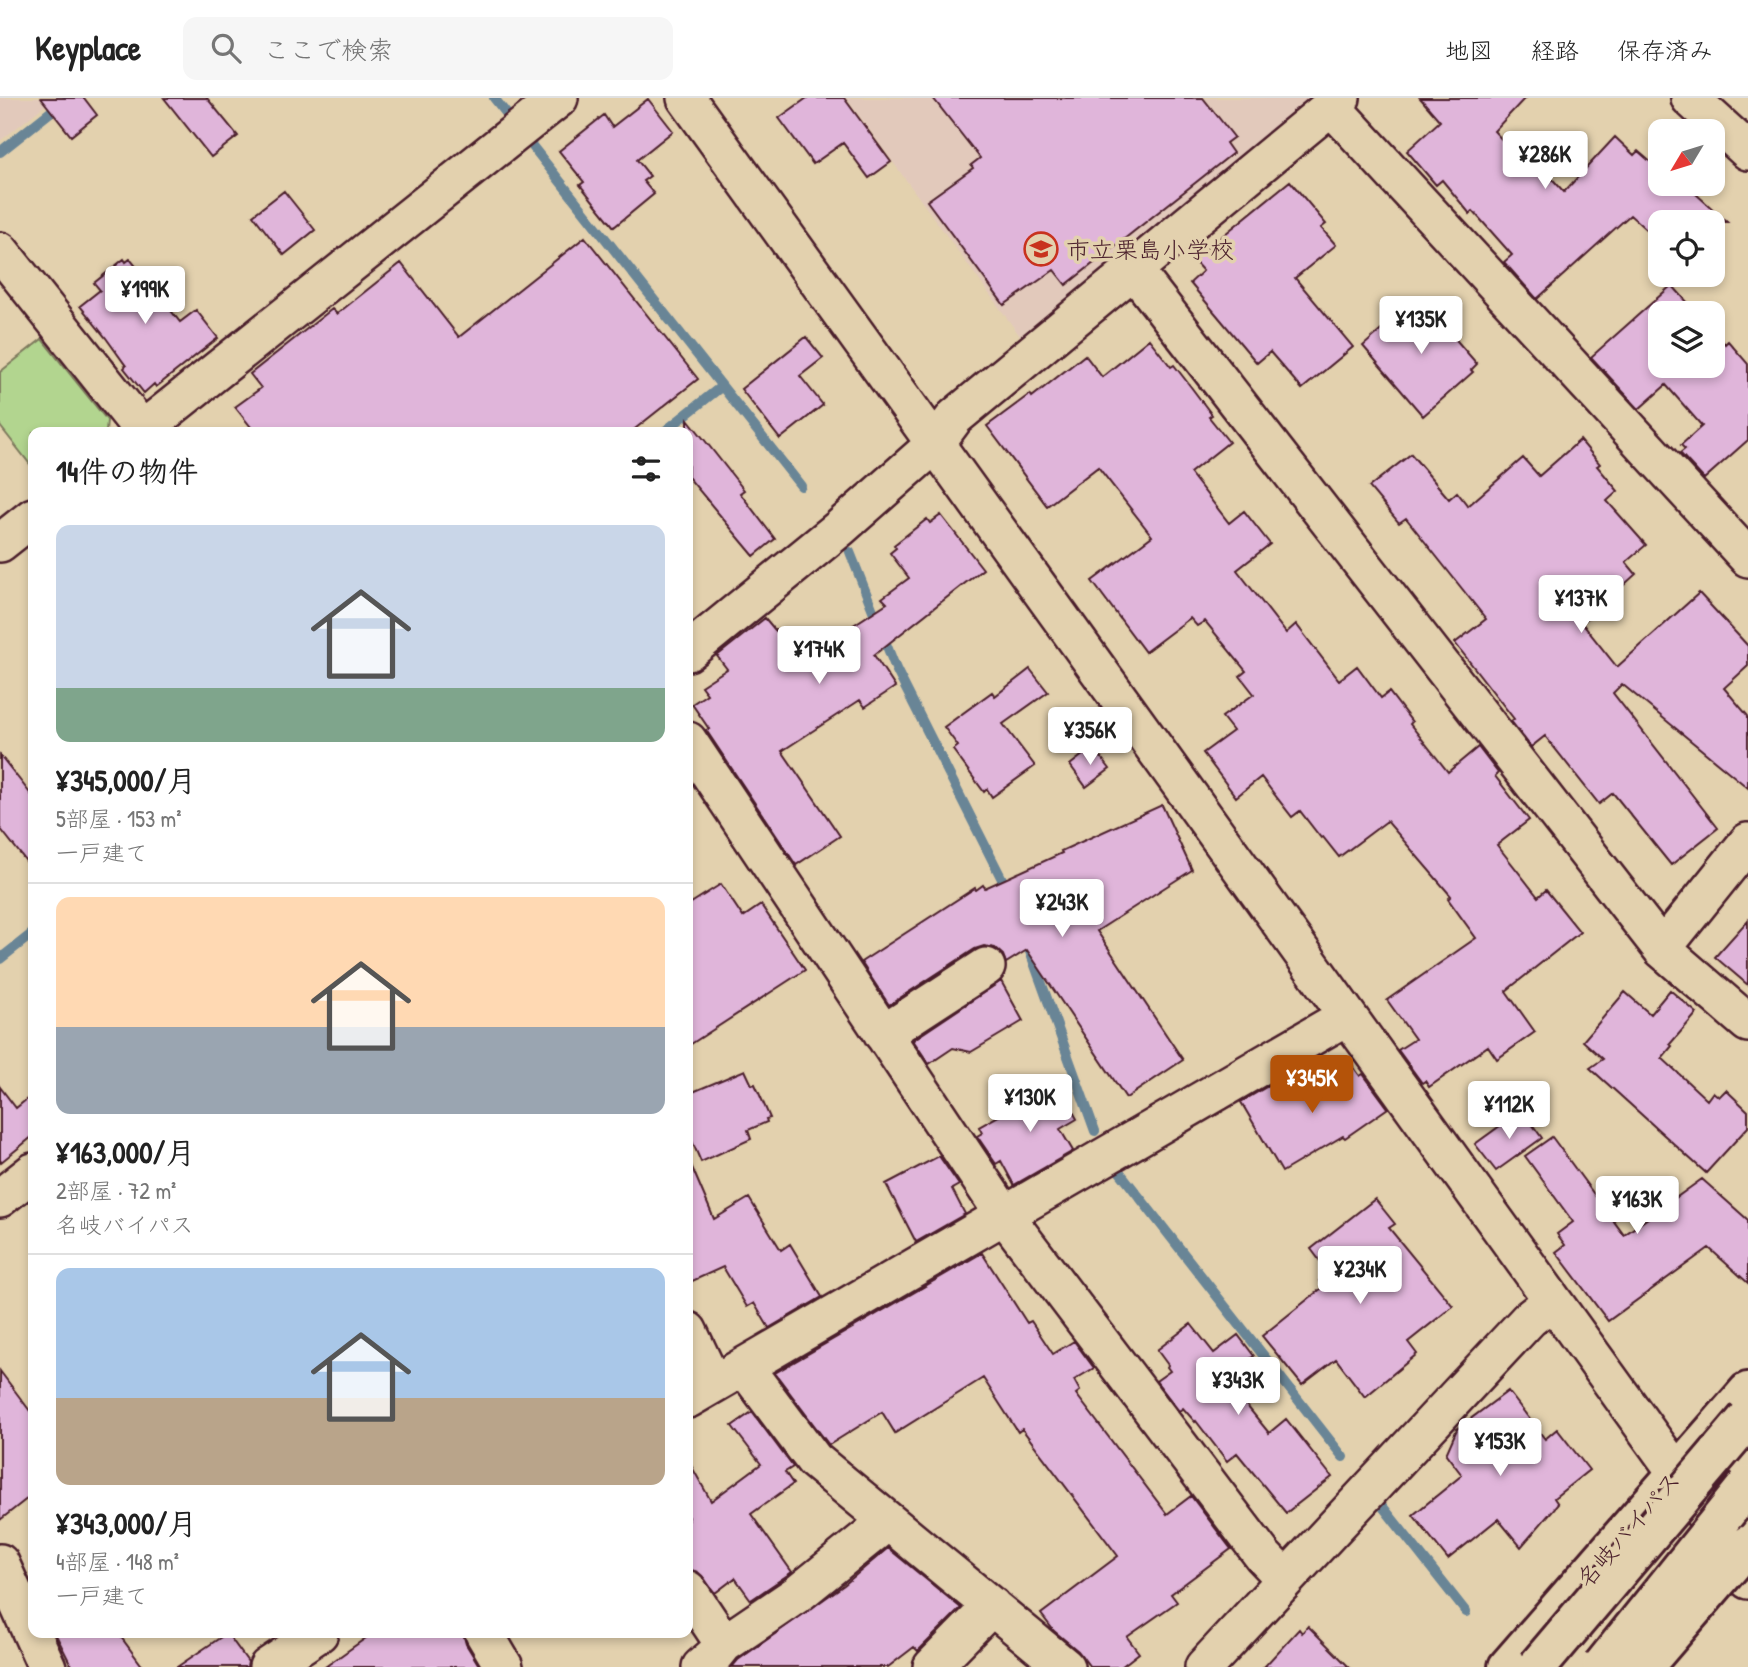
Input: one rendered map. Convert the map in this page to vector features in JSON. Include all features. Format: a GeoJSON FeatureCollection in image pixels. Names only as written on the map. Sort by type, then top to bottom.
{"type":"FeatureCollection","features":[{"type":"Feature","properties":{"kind":"highway","name":"名岐バイパス"},"geometry":{"type":"LineString","coordinates":[[1508,1667],[1748,1392]]}},
{"type":"Feature","properties":{"kind":"highway"},"geometry":{"type":"LineString","coordinates":[[1537,1667],[1748,1418]]}},
{"type":"Feature","properties":{"kind":"highway"},"geometry":{"type":"LineString","coordinates":[[1602,1667],[1748,1485]]}},
{"type":"Feature","properties":{"kind":"highway"},"geometry":{"type":"LineString","coordinates":[[1643,1667],[1746,1564]]}},
{"type":"Feature","properties":{"kind":"highway"},"geometry":{"type":"LineString","coordinates":[[1656,1667],[1746,1564]]}},
{"type":"Feature","properties":{"kind":"street"},"geometry":{"type":"LineString","coordinates":[[147,427],[559,98]]}},
{"type":"Feature","properties":{"kind":"street"},"geometry":{"type":"LineString","coordinates":[[686,98],[1552,1301],[1746,1564]]}},
{"type":"Feature","properties":{"kind":"street"},"geometry":{"type":"LineString","coordinates":[[1690,98],[1748,151]]}},
{"type":"Feature","properties":{"kind":"street"},"geometry":{"type":"LineString","coordinates":[[693,648],[840,528],[935,443],[955,417],[1336,102],[1748,558]]}},
{"type":"Feature","properties":{"kind":"street"},"geometry":{"type":"LineString","coordinates":[[0,251],[139,427]]}},
{"type":"Feature","properties":{"kind":"street"},"geometry":{"type":"LineString","coordinates":[[1133,270],[1662,949],[1748,1023]]}},
{"type":"Feature","properties":{"kind":"street"},"geometry":{"type":"LineString","coordinates":[[0,543],[28,521]]}},
{"type":"Feature","properties":{"kind":"street"},"geometry":{"type":"LineString","coordinates":[[693,749],[1005,1216],[1263,1556],[1285,1579]]}},
{"type":"Feature","properties":{"kind":"street"},"geometry":{"type":"LineString","coordinates":[[1662,949],[1748,842]]}},
{"type":"Feature","properties":{"kind":"street"},"geometry":{"type":"LineString","coordinates":[[883,1034],[986,968]]}},
{"type":"Feature","properties":{"kind":"street"},"geometry":{"type":"LineString","coordinates":[[693,1356],[700,1391],[745,1368],[1347,1016]]}},
{"type":"Feature","properties":{"kind":"street"},"geometry":{"type":"LineString","coordinates":[[1204,1667],[1529,1319],[1552,1301]]}},
{"type":"Feature","properties":{"kind":"street"},"geometry":{"type":"LineString","coordinates":[[745,1368],[814,1460],[1065,1667]]}},
{"type":"Feature","properties":{"kind":"street"},"geometry":{"type":"LineString","coordinates":[[693,1604],[712,1655],[799,1593],[888,1521]]}},
{"type":"Feature","properties":{"kind":"street"},"geometry":{"type":"LineString","coordinates":[[0,1563],[8,1603],[28,1636]]}},
{"type":"Feature","properties":{"kind":"street"},"geometry":{"type":"LineString","coordinates":[[932,1667],[992,1606]]}},
{"type":"Feature","properties":{"kind":"street"},"geometry":{"type":"LineString","coordinates":[[29,1638],[47,1667]]}},
{"type":"Feature","properties":{"kind":"street"},"geometry":{"type":"LineString","coordinates":[[487,1638],[504,1667]]}},
{"type":"Feature","properties":{"kind":"shaded area"},"geometry":{"type":"Polygon","coordinates":[[[0,98],[54,98],[0,141],[0,98]]]}},
{"type":"Feature","properties":{"kind":"shaded area","name":"市立栗島小学校"},"geometry":{"type":"Polygon","coordinates":[[[846,98],[1309,98],[1020,336],[846,98]]]}},
{"type":"Feature","properties":{"kind":"green space"},"geometry":{"type":"Polygon","coordinates":[[[42,339],[107,420],[106,427],[28,427],[28,462],[0,426],[0,372],[42,339]]]}},
{"type":"Feature","properties":{"kind":"building"},"geometry":{"type":"Polygon","coordinates":[[[41,98],[84,98],[97,115],[71,136],[41,98]]]}},
{"type":"Feature","properties":{"kind":"building"},"geometry":{"type":"Polygon","coordinates":[[[164,98],[207,98],[238,136],[211,157],[164,98]]]}},
{"type":"Feature","properties":{"kind":"building"},"geometry":{"type":"Polygon","coordinates":[[[807,98],[844,98],[891,162],[869,178],[843,143],[813,164],[779,118],[807,98]]]}},
{"type":"Feature","properties":{"kind":"building","name":"市立栗島小学校"},"geometry":{"type":"Polygon","coordinates":[[[933,98],[1203,98],[1234,137],[1226,143],[1233,153],[1066,285],[1054,270],[1004,305],[927,201],[973,168],[971,165],[980,158],[933,98]]]}},
{"type":"Feature","properties":{"kind":"building"},"geometry":{"type":"Polygon","coordinates":[[[1420,98],[1525,98],[1494,131],[1530,170],[1538,163],[1564,192],[1615,137],[1634,155],[1638,151],[1648,160],[1648,196],[1698,196],[1714,210],[1648,210],[1648,231],[1630,215],[1537,299],[1504,262],[1512,255],[1473,211],[1470,214],[1442,180],[1436,185],[1407,151],[1440,121],[1420,98]]]}},
{"type":"Feature","properties":{"kind":"building"},"geometry":{"type":"Polygon","coordinates":[[[648,99],[673,131],[637,160],[650,176],[643,181],[654,194],[614,227],[580,185],[584,182],[559,151],[604,115],[612,127],[648,99]]]}},
{"type":"Feature","properties":{"kind":"building"},"geometry":{"type":"Polygon","coordinates":[[[1290,181],[1326,224],[1321,228],[1336,245],[1295,278],[1353,347],[1302,389],[1270,352],[1257,363],[1190,283],[1203,271],[1193,260],[1290,181]]]}},
{"type":"Feature","properties":{"kind":"building"},"geometry":{"type":"Polygon","coordinates":[[[284,191],[315,230],[284,255],[253,215],[284,191]]]}},
{"type":"Feature","properties":{"kind":"building"},"geometry":{"type":"Polygon","coordinates":[[[585,237],[698,379],[637,427],[251,427],[235,407],[261,388],[250,374],[332,309],[337,314],[401,263],[459,337],[585,237]]]}},
{"type":"Feature","properties":{"kind":"building"},"geometry":{"type":"Polygon","coordinates":[[[124,259],[126,262],[130,259],[180,322],[196,310],[218,338],[156,387],[154,384],[144,393],[80,306],[100,290],[94,283],[124,259]]]}},
{"type":"Feature","properties":{"kind":"building"},"geometry":{"type":"Polygon","coordinates":[[[1670,287],[1674,287],[1686,301],[1654,301],[1670,287]]]}},
{"type":"Feature","properties":{"kind":"building"},"geometry":{"type":"Polygon","coordinates":[[[1419,297],[1477,364],[1471,370],[1473,372],[1423,416],[1363,346],[1419,297]]]}},
{"type":"Feature","properties":{"kind":"building"},"geometry":{"type":"Polygon","coordinates":[[[1648,306],[1648,378],[1725,378],[1725,344],[1728,341],[1748,364],[1748,440],[1704,479],[1680,453],[1685,449],[1681,445],[1702,426],[1666,385],[1639,409],[1591,357],[1648,306]]]}},
{"type":"Feature","properties":{"kind":"building"},"geometry":{"type":"Polygon","coordinates":[[[806,337],[823,358],[800,376],[823,405],[780,439],[741,389],[806,337]]]}},
{"type":"Feature","properties":{"kind":"building"},"geometry":{"type":"Polygon","coordinates":[[[1149,339],[1171,367],[1174,365],[1229,442],[1190,473],[1229,523],[1244,511],[1270,544],[1237,570],[1286,633],[1296,624],[1339,680],[1357,666],[1381,698],[1389,692],[1448,772],[1478,747],[1498,773],[1495,776],[1529,820],[1497,845],[1538,897],[1546,890],[1580,932],[1506,991],[1535,1032],[1497,1059],[1488,1046],[1429,1087],[1425,1081],[1422,1083],[1398,1050],[1415,1039],[1387,1000],[1476,938],[1448,899],[1451,896],[1387,821],[1339,857],[1300,811],[1292,817],[1261,777],[1236,797],[1203,753],[1233,731],[1222,717],[1254,694],[1240,676],[1246,671],[1205,621],[1197,626],[1190,618],[1145,652],[1092,581],[1152,536],[1098,467],[1047,506],[987,426],[1030,394],[1032,397],[1085,355],[1102,377],[1149,339]]]}},
{"type":"Feature","properties":{"kind":"building"},"geometry":{"type":"Polygon","coordinates":[[[688,419],[744,490],[740,493],[775,539],[754,556],[693,483],[693,427],[688,427],[688,419]]]}},
{"type":"Feature","properties":{"kind":"building"},"geometry":{"type":"Polygon","coordinates":[[[1580,440],[1618,491],[1607,501],[1646,545],[1626,562],[1636,574],[1582,623],[1617,667],[1699,593],[1748,646],[1748,666],[1724,688],[1748,716],[1748,788],[1622,684],[1613,693],[1718,828],[1671,865],[1613,793],[1599,804],[1545,736],[1531,747],[1511,721],[1514,719],[1455,643],[1486,619],[1406,518],[1399,523],[1369,487],[1411,454],[1449,499],[1457,492],[1468,506],[1523,458],[1539,476],[1580,440]]]}},
{"type":"Feature","properties":{"kind":"building"},"geometry":{"type":"Polygon","coordinates":[[[941,515],[983,569],[874,655],[895,687],[865,707],[860,700],[782,751],[840,836],[796,865],[706,730],[709,729],[693,703],[707,694],[701,686],[727,669],[717,656],[765,618],[800,660],[887,603],[882,598],[909,578],[890,553],[896,548],[894,545],[927,519],[930,523],[941,515]]]}},
{"type":"Feature","properties":{"kind":"building"},"geometry":{"type":"Polygon","coordinates":[[[1030,669],[1048,692],[1003,724],[1035,766],[992,797],[987,789],[984,792],[953,750],[958,746],[944,727],[992,692],[995,696],[1030,669]]]}},
{"type":"Feature","properties":{"kind":"building"},"geometry":{"type":"Polygon","coordinates":[[[1093,747],[1110,769],[1086,787],[1070,765],[1093,747]]]}},
{"type":"Feature","properties":{"kind":"building"},"geometry":{"type":"Polygon","coordinates":[[[0,755],[28,791],[28,864],[0,828],[0,755]]]}},
{"type":"Feature","properties":{"kind":"building"},"geometry":{"type":"Polygon","coordinates":[[[1162,805],[1192,870],[1097,931],[1183,1060],[1126,1098],[1027,950],[1006,963],[1003,955],[995,948],[984,946],[975,949],[889,1005],[861,962],[975,888],[976,890],[983,885],[985,888],[1162,805]]]}},
{"type":"Feature","properties":{"kind":"building"},"geometry":{"type":"Polygon","coordinates":[[[721,884],[743,917],[761,905],[805,970],[693,1043],[693,902],[721,884]]]}},
{"type":"Feature","properties":{"kind":"building"},"geometry":{"type":"Polygon","coordinates":[[[1748,920],[1748,985],[1715,957],[1748,920]]]}},
{"type":"Feature","properties":{"kind":"building"},"geometry":{"type":"Polygon","coordinates":[[[1001,981],[1023,1021],[971,1052],[953,1048],[929,1064],[913,1040],[1001,981]]]}},
{"type":"Feature","properties":{"kind":"building"},"geometry":{"type":"Polygon","coordinates":[[[1670,990],[1697,1013],[1670,1044],[1672,1046],[1662,1058],[1707,1100],[1713,1092],[1719,1097],[1726,1090],[1748,1111],[1748,1127],[1706,1173],[1590,1068],[1603,1059],[1583,1041],[1625,992],[1650,1014],[1670,990]]]}},
{"type":"Feature","properties":{"kind":"building"},"geometry":{"type":"Polygon","coordinates":[[[1352,1065],[1360,1076],[1363,1074],[1388,1108],[1345,1138],[1343,1136],[1282,1172],[1241,1102],[1288,1074],[1303,1099],[1352,1065]]]}},
{"type":"Feature","properties":{"kind":"building"},"geometry":{"type":"Polygon","coordinates":[[[745,1070],[752,1085],[755,1084],[770,1118],[748,1130],[751,1139],[701,1162],[693,1144],[693,1092],[745,1070]]]}},
{"type":"Feature","properties":{"kind":"building"},"geometry":{"type":"Polygon","coordinates":[[[1057,1083],[1077,1119],[1060,1129],[1073,1151],[1014,1185],[1001,1161],[996,1164],[977,1136],[982,1133],[979,1127],[1057,1083]]]}},
{"type":"Feature","properties":{"kind":"building"},"geometry":{"type":"Polygon","coordinates":[[[0,1087],[16,1108],[28,1098],[28,1140],[0,1163],[0,1087]]]}},
{"type":"Feature","properties":{"kind":"building"},"geometry":{"type":"Polygon","coordinates":[[[1522,1110],[1542,1138],[1496,1171],[1475,1144],[1522,1110]]]}},
{"type":"Feature","properties":{"kind":"building"},"geometry":{"type":"Polygon","coordinates":[[[1552,1137],[1624,1235],[1702,1179],[1748,1220],[1748,1283],[1709,1248],[1608,1321],[1556,1252],[1565,1245],[1557,1234],[1573,1222],[1525,1156],[1552,1137]]]}},
{"type":"Feature","properties":{"kind":"building"},"geometry":{"type":"Polygon","coordinates":[[[939,1156],[959,1185],[952,1189],[965,1214],[916,1242],[886,1184],[939,1156]]]}},
{"type":"Feature","properties":{"kind":"building"},"geometry":{"type":"Polygon","coordinates":[[[693,1170],[714,1219],[749,1198],[781,1250],[790,1244],[822,1297],[769,1328],[754,1303],[747,1307],[723,1267],[693,1281],[693,1170]]]}},
{"type":"Feature","properties":{"kind":"building"},"geometry":{"type":"Polygon","coordinates":[[[1375,1199],[1395,1224],[1389,1228],[1453,1306],[1408,1342],[1417,1354],[1365,1397],[1336,1359],[1302,1385],[1262,1336],[1323,1287],[1319,1281],[1329,1273],[1311,1249],[1375,1199]]]}},
{"type":"Feature","properties":{"kind":"building"},"geometry":{"type":"Polygon","coordinates":[[[982,1253],[1027,1323],[1031,1321],[1053,1354],[1074,1341],[1094,1368],[1074,1380],[1080,1391],[1076,1394],[1167,1514],[1191,1496],[1231,1549],[1171,1594],[1177,1602],[1127,1637],[1139,1653],[1121,1667],[1090,1667],[1041,1614],[1118,1556],[1022,1429],[1018,1432],[983,1378],[895,1433],[882,1412],[829,1445],[775,1373],[982,1253]]]}},
{"type":"Feature","properties":{"kind":"building"},"geometry":{"type":"Polygon","coordinates":[[[1191,1324],[1214,1353],[1238,1335],[1254,1356],[1225,1379],[1269,1433],[1286,1419],[1332,1477],[1286,1513],[1237,1453],[1227,1461],[1196,1421],[1183,1408],[1179,1411],[1156,1381],[1170,1371],[1157,1350],[1191,1324]]]}},
{"type":"Feature","properties":{"kind":"building"},"geometry":{"type":"Polygon","coordinates":[[[0,1371],[28,1408],[28,1498],[0,1520],[0,1371]]]}},
{"type":"Feature","properties":{"kind":"building"},"geometry":{"type":"Polygon","coordinates":[[[1508,1391],[1545,1439],[1557,1429],[1589,1470],[1554,1498],[1558,1504],[1521,1547],[1498,1519],[1448,1559],[1413,1515],[1462,1475],[1446,1454],[1457,1429],[1508,1391]]]}},
{"type":"Feature","properties":{"kind":"building"},"geometry":{"type":"Polygon","coordinates":[[[752,1412],[793,1467],[785,1472],[793,1484],[751,1514],[792,1572],[751,1600],[735,1578],[715,1593],[698,1572],[693,1570],[693,1469],[711,1501],[761,1464],[732,1426],[752,1412]]]}},
{"type":"Feature","properties":{"kind":"building"},"geometry":{"type":"Polygon","coordinates":[[[888,1548],[961,1608],[918,1651],[914,1647],[888,1667],[732,1667],[738,1660],[844,1585],[888,1548]]]}},
{"type":"Feature","properties":{"kind":"building"},"geometry":{"type":"Polygon","coordinates":[[[1308,1626],[1349,1667],[1264,1667],[1299,1629],[1302,1633],[1308,1626]]]}},
{"type":"Feature","properties":{"kind":"building"},"geometry":{"type":"Polygon","coordinates":[[[58,1638],[122,1638],[143,1667],[72,1667],[58,1638]]]}},
{"type":"Feature","properties":{"kind":"building"},"geometry":{"type":"Polygon","coordinates":[[[220,1638],[231,1638],[248,1662],[247,1667],[177,1667],[220,1638]]]}},
{"type":"Feature","properties":{"kind":"building"},"geometry":{"type":"Polygon","coordinates":[[[366,1638],[464,1638],[480,1667],[325,1667],[366,1638]]]}},
{"type":"Feature","properties":{"kind":"waterway"},"geometry":{"type":"LineString","coordinates":[[0,152],[68,98]]}},
{"type":"Feature","properties":{"kind":"waterway"},"geometry":{"type":"LineString","coordinates":[[494,98],[506,113]]}},
{"type":"Feature","properties":{"kind":"waterway"},"geometry":{"type":"LineString","coordinates":[[533,147],[801,486]]}},
{"type":"Feature","properties":{"kind":"waterway"},"geometry":{"type":"LineString","coordinates":[[670,427],[722,386]]}},
{"type":"Feature","properties":{"kind":"waterway"},"geometry":{"type":"LineString","coordinates":[[850,552],[896,669],[1008,891]]}},
{"type":"Feature","properties":{"kind":"waterway"},"geometry":{"type":"LineString","coordinates":[[0,959],[28,937]]}},
{"type":"Feature","properties":{"kind":"waterway"},"geometry":{"type":"LineString","coordinates":[[1028,946],[1095,1131]]}},
{"type":"Feature","properties":{"kind":"waterway"},"geometry":{"type":"LineString","coordinates":[[1119,1171],[1343,1457]]}},
{"type":"Feature","properties":{"kind":"waterway"},"geometry":{"type":"LineString","coordinates":[[1383,1507],[1466,1612]]}},
{"type":"Feature","properties":{"kind":"place","name":"市立栗島小学校"},"geometry":{"type":"Point","coordinates":[1041,249]}}]}
